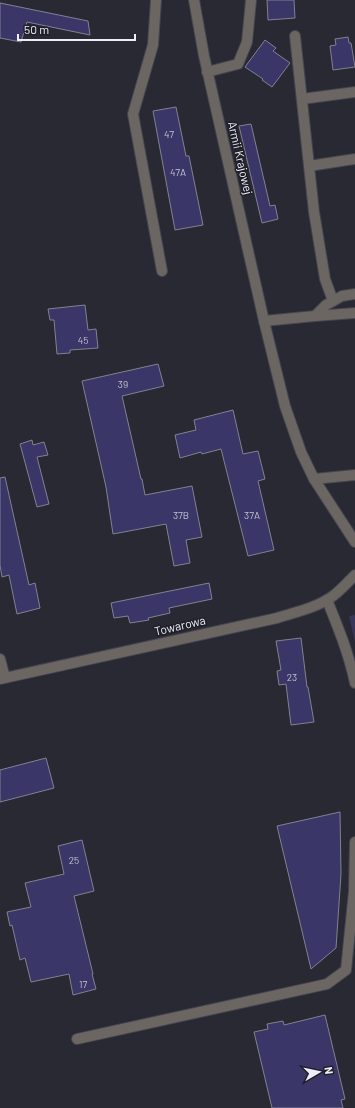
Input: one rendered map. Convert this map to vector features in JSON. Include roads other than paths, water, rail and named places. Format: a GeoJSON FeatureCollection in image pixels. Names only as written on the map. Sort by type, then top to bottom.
{"type":"FeatureCollection","features":[{"type":"Feature","properties":{"kind":"street"},"geometry":{"type":"LineString","coordinates":[[156,0],[153,45],[133,114],[162,271]]}},
{"type":"Feature","properties":{"kind":"street","name":"Armii Krajowej"},"geometry":{"type":"LineString","coordinates":[[194,0],[207,72],[285,406],[301,452],[314,479],[355,542]]}},
{"type":"Feature","properties":{"kind":"street"},"geometry":{"type":"LineString","coordinates":[[207,72],[238,64],[247,42],[250,0]]}},
{"type":"Feature","properties":{"kind":"street"},"geometry":{"type":"LineString","coordinates":[[295,36],[314,212],[325,279],[332,301]]}},
{"type":"Feature","properties":{"kind":"street"},"geometry":{"type":"LineString","coordinates":[[302,99],[355,92]]}},
{"type":"Feature","properties":{"kind":"street"},"geometry":{"type":"LineString","coordinates":[[309,166],[355,159]]}},
{"type":"Feature","properties":{"kind":"street"},"geometry":{"type":"LineString","coordinates":[[315,316],[332,301],[342,296],[355,294]]}},
{"type":"Feature","properties":{"kind":"street"},"geometry":{"type":"LineString","coordinates":[[264,321],[355,313]]}},
{"type":"Feature","properties":{"kind":"street"},"geometry":{"type":"LineString","coordinates":[[314,479],[355,475]]}},
{"type":"Feature","properties":{"kind":"street","name":"Towarowa"},"geometry":{"type":"LineString","coordinates":[[2,679],[278,618],[308,609],[327,600],[337,593],[355,575]]}},
{"type":"Feature","properties":{"kind":"street"},"geometry":{"type":"LineString","coordinates":[[327,600],[346,648],[355,683]]}},
{"type":"Feature","properties":{"kind":"street"},"geometry":{"type":"LineString","coordinates":[[0,658],[2,679]]}},
{"type":"Feature","properties":{"kind":"street"},"geometry":{"type":"LineString","coordinates":[[76,1040],[327,984],[346,970],[354,891],[355,842]]}}]}
